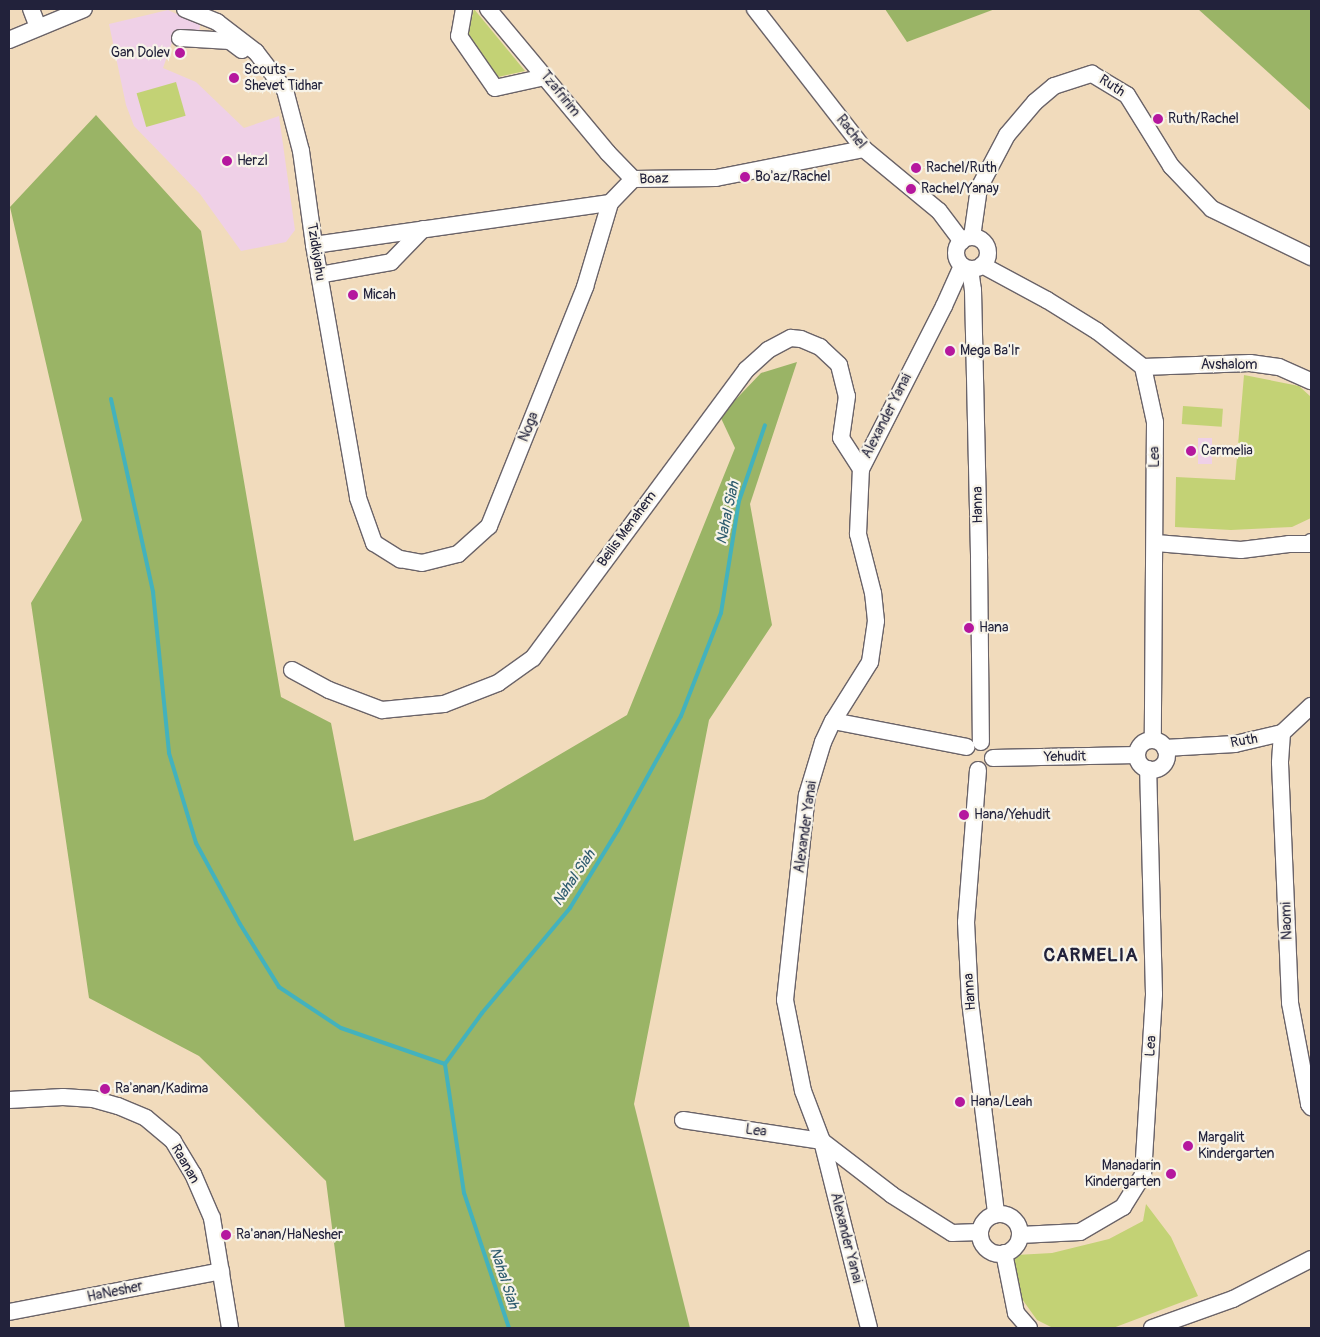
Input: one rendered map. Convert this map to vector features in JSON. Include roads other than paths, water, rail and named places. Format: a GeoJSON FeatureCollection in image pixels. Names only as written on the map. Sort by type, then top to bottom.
{"type":"FeatureCollection","features":[{"type":"Feature","properties":{"kind":"street"},"geometry":{"type":"LineString","coordinates":[[31,9],[38,27]]}},
{"type":"Feature","properties":{"kind":"street"},"geometry":{"type":"LineString","coordinates":[[9,40],[84,9]]}},
{"type":"Feature","properties":{"kind":"street","name":"Tzidkiyahu"},"geometry":{"type":"LineString","coordinates":[[185,9],[217,22],[256,52],[285,90],[301,151],[314,245],[358,498],[374,543]]}},
{"type":"Feature","properties":{"kind":"street"},"geometry":{"type":"LineString","coordinates":[[464,9],[459,36],[495,88],[546,77]]}},
{"type":"Feature","properties":{"kind":"street","name":"Tzafririm"},"geometry":{"type":"LineString","coordinates":[[488,9],[608,153],[633,179]]}},
{"type":"Feature","properties":{"kind":"street","name":"Rachel"},"geometry":{"type":"LineString","coordinates":[[755,9],[864,149],[939,210],[967,239]]}},
{"type":"Feature","properties":{"kind":"street"},"geometry":{"type":"LineString","coordinates":[[205,23],[205,40]]}},
{"type":"Feature","properties":{"kind":"street"},"geometry":{"type":"LineString","coordinates":[[180,38],[230,41],[250,57],[288,100]]}},
{"type":"Feature","properties":{"kind":"street","name":"Ruth"},"geometry":{"type":"LineString","coordinates":[[967,239],[979,188],[1007,135],[1035,102],[1054,86],[1092,74],[1127,95],[1172,166],[1212,209],[1311,257]]}},
{"type":"Feature","properties":{"kind":"street","name":"Boaz"},"geometry":{"type":"LineString","coordinates":[[610,203],[633,179],[716,178],[864,149]]}},
{"type":"Feature","properties":{"kind":"street"},"geometry":{"type":"LineString","coordinates":[[314,245],[610,203]]}},
{"type":"Feature","properties":{"kind":"street","name":"Noga"},"geometry":{"type":"LineString","coordinates":[[374,543],[400,559],[422,563],[458,554],[489,526],[585,287],[610,203]]}},
{"type":"Feature","properties":{"kind":"street"},"geometry":{"type":"LineString","coordinates":[[319,275],[391,262],[423,230]]}},
{"type":"Feature","properties":{"kind":"street"},"geometry":{"type":"LineString","coordinates":[[971,267],[988,256],[986,245],[980,240],[967,239],[956,251],[958,261],[971,267],[1048,300],[1089,326],[1143,367]]}},
{"type":"Feature","properties":{"kind":"street","name":"Alexander Yanai"},"geometry":{"type":"LineString","coordinates":[[869,1328],[822,1141],[803,1090],[786,1000],[807,795],[822,742],[870,662],[876,621],[873,593],[858,534],[861,468],[944,306],[971,267]]}},
{"type":"Feature","properties":{"kind":"street","name":"Hanna"},"geometry":{"type":"LineString","coordinates":[[971,267],[979,529],[974,744]]}},
{"type":"Feature","properties":{"kind":"street","name":"Beilis Menahem"},"geometry":{"type":"LineString","coordinates":[[292,670],[329,690],[382,710],[444,704],[498,683],[533,658],[746,370],[768,350],[791,338],[801,339],[820,347],[839,365],[847,396],[841,438],[861,468]]}},
{"type":"Feature","properties":{"kind":"street","name":"Avshalom"},"geometry":{"type":"LineString","coordinates":[[1143,367],[1250,363],[1279,368],[1311,381]]}},
{"type":"Feature","properties":{"kind":"street","name":"Lea"},"geometry":{"type":"LineString","coordinates":[[1143,367],[1155,422],[1159,744]]}},
{"type":"Feature","properties":{"kind":"street"},"geometry":{"type":"LineString","coordinates":[[1156,543],[1242,550],[1289,544],[1308,544],[1311,542]]}},
{"type":"Feature","properties":{"kind":"street","name":"Ruth"},"geometry":{"type":"LineString","coordinates":[[1159,744],[1235,744],[1282,733],[1311,706]]}},
{"type":"Feature","properties":{"kind":"street"},"geometry":{"type":"LineString","coordinates":[[833,721],[989,745],[993,758],[986,768],[978,770],[967,763],[964,755],[974,744]]}},
{"type":"Feature","properties":{"kind":"street","name":"Naomi"},"geometry":{"type":"LineString","coordinates":[[1282,733],[1280,763],[1290,1003],[1311,1107]]}},
{"type":"Feature","properties":{"kind":"street"},"geometry":{"type":"LineString","coordinates":[[1142,744],[1159,744],[1167,757],[1162,766],[1148,769],[1140,764],[1137,755],[1142,744]]}},
{"type":"Feature","properties":{"kind":"street","name":"Yehudit"},"geometry":{"type":"LineString","coordinates":[[993,758],[1137,755]]}},
{"type":"Feature","properties":{"kind":"street","name":"Lea"},"geometry":{"type":"LineString","coordinates":[[1020,1236],[1080,1232],[1123,1207],[1143,1175],[1154,994],[1148,769]]}},
{"type":"Feature","properties":{"kind":"street","name":"Hanna"},"geometry":{"type":"LineString","coordinates":[[978,770],[966,922],[970,1001],[996,1214]]}},
{"type":"Feature","properties":{"kind":"street","name":"Raanan"},"geometry":{"type":"LineString","coordinates":[[9,1100],[63,1096],[93,1099],[118,1106],[146,1118],[172,1141],[193,1174],[212,1218],[230,1328]]}},
{"type":"Feature","properties":{"kind":"street","name":"Lea"},"geometry":{"type":"LineString","coordinates":[[683,1120],[822,1141],[892,1195],[952,1232],[980,1232]]}},
{"type":"Feature","properties":{"kind":"street"},"geometry":{"type":"LineString","coordinates":[[996,1214],[1002,1214],[1013,1218],[1020,1229],[1020,1236],[1015,1247],[998,1254],[987,1249],[980,1232],[985,1221],[996,1214]]}},
{"type":"Feature","properties":{"kind":"street"},"geometry":{"type":"LineString","coordinates":[[1004,1253],[1016,1313],[1029,1328]]}},
{"type":"Feature","properties":{"kind":"street"},"geometry":{"type":"LineString","coordinates":[[1152,1328],[1233,1299],[1311,1259]]}},
{"type":"Feature","properties":{"kind":"street","name":"HaNesher"},"geometry":{"type":"LineString","coordinates":[[9,1312],[221,1270]]}},
{"type":"Feature","properties":{"kind":"waterway"},"geometry":{"type":"LineString","coordinates":[[111,399],[153,592],[169,753],[196,843],[240,924],[279,987],[341,1028],[445,1064]]}},
{"type":"Feature","properties":{"kind":"waterway","name":"Nahal Siah"},"geometry":{"type":"LineString","coordinates":[[509,1328],[464,1193],[445,1064],[482,1013],[570,908],[618,830],[681,716],[721,613],[739,501],[765,425]]}},
{"type":"Feature","properties":{"kind":"place","name":"Gan Dolev"},"geometry":{"type":"Point","coordinates":[180,53]}},
{"type":"Feature","properties":{"kind":"place","name":"Scouts - Shevet Tidhar"},"geometry":{"type":"Point","coordinates":[234,78]}},
{"type":"Feature","properties":{"kind":"place","name":"Ruth/Rachel"},"geometry":{"type":"Point","coordinates":[1158,119]}},
{"type":"Feature","properties":{"kind":"place","name":"Herzl"},"geometry":{"type":"Point","coordinates":[227,161]}},
{"type":"Feature","properties":{"kind":"place","name":"Rachel/Ruth"},"geometry":{"type":"Point","coordinates":[916,168]}},
{"type":"Feature","properties":{"kind":"place","name":"Bo'az/Rachel"},"geometry":{"type":"Point","coordinates":[745,177]}},
{"type":"Feature","properties":{"kind":"place","name":"Rachel/Yanay"},"geometry":{"type":"Point","coordinates":[911,189]}},
{"type":"Feature","properties":{"kind":"place","name":"Micah"},"geometry":{"type":"Point","coordinates":[353,295]}},
{"type":"Feature","properties":{"kind":"place","name":"Mega Ba'Ir"},"geometry":{"type":"Point","coordinates":[950,351]}},
{"type":"Feature","properties":{"kind":"place","name":"Carmelia"},"geometry":{"type":"Point","coordinates":[1191,451]}},
{"type":"Feature","properties":{"kind":"place","name":"Hana"},"geometry":{"type":"Point","coordinates":[969,628]}},
{"type":"Feature","properties":{"kind":"place","name":"Hana/Yehudit"},"geometry":{"type":"Point","coordinates":[964,815]}},
{"type":"Feature","properties":{"kind":"place","name":"Ra'anan/Kadima"},"geometry":{"type":"Point","coordinates":[105,1089]}},
{"type":"Feature","properties":{"kind":"place","name":"Hana/Leah"},"geometry":{"type":"Point","coordinates":[960,1102]}},
{"type":"Feature","properties":{"kind":"place","name":"Margalit Kindergarten"},"geometry":{"type":"Point","coordinates":[1188,1146]}},
{"type":"Feature","properties":{"kind":"place","name":"Manadarin Kindergarten"},"geometry":{"type":"Point","coordinates":[1171,1174]}},
{"type":"Feature","properties":{"kind":"place","name":"Ra'anan/HaNesher"},"geometry":{"type":"Point","coordinates":[226,1235]}},
{"type":"Feature","properties":{"kind":"district","name":"CARMELIA"},"geometry":{"type":"Point","coordinates":[1091,956]}}]}
